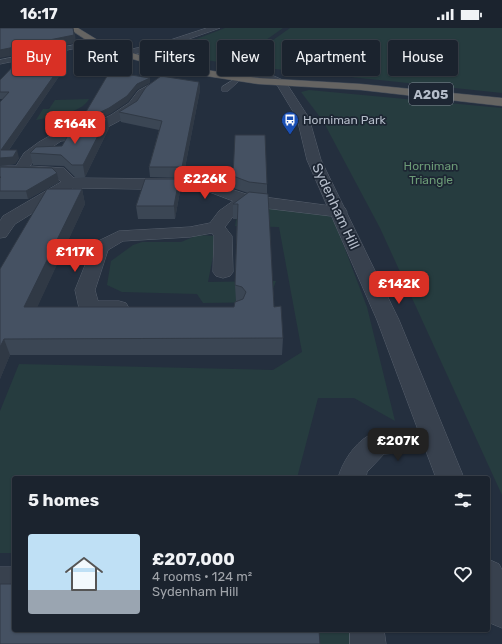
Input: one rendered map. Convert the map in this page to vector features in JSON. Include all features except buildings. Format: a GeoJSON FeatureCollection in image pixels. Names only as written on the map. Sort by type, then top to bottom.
{"type":"FeatureCollection","features":[{"type":"Feature","properties":{"kind":"highway","name":"A205"},"geometry":{"type":"LineString","coordinates":[[72,28],[90,40]]}},
{"type":"Feature","properties":{"kind":"highway","name":"A205"},"geometry":{"type":"LineString","coordinates":[[87,28],[108,40]]}},
{"type":"Feature","properties":{"kind":"highway","name":"A205"},"geometry":{"type":"LineString","coordinates":[[132,53],[180,69],[217,73]]}},
{"type":"Feature","properties":{"kind":"highway","name":"A205"},"geometry":{"type":"LineString","coordinates":[[246,76],[281,83],[338,87],[361,86]]}},
{"type":"Feature","properties":{"kind":"highway","name":"A205"},"geometry":{"type":"LineString","coordinates":[[274,76],[299,76],[340,81],[361,86],[502,102]]}},
{"type":"Feature","properties":{"kind":"street"},"geometry":{"type":"LineString","coordinates":[[179,40],[216,28]]}},
{"type":"Feature","properties":{"kind":"street","name":"Sydenham Hill"},"geometry":{"type":"LineString","coordinates":[[281,83],[303,118],[314,160],[388,320],[449,476]]}},
{"type":"Feature","properties":{"kind":"street"},"geometry":{"type":"LineString","coordinates":[[21,169],[29,156],[44,145],[58,137],[82,135],[109,121],[133,106],[142,93],[155,85]]}},
{"type":"Feature","properties":{"kind":"street"},"geometry":{"type":"LineString","coordinates":[[0,170],[21,169],[60,171],[70,183]]}},
{"type":"Feature","properties":{"kind":"street"},"geometry":{"type":"LineString","coordinates":[[0,233],[9,220],[70,183],[181,184],[206,186],[246,200],[339,212]]}},
{"type":"Feature","properties":{"kind":"street"},"geometry":{"type":"LineString","coordinates":[[216,227],[223,214],[246,200]]}},
{"type":"Feature","properties":{"kind":"street"},"geometry":{"type":"LineString","coordinates":[[216,227],[223,236],[222,272]]}},
{"type":"Feature","properties":{"kind":"street"},"geometry":{"type":"LineString","coordinates":[[135,308],[89,308],[85,290],[100,247],[119,236],[190,232],[216,227]]}},
{"type":"Feature","properties":{"kind":"street"},"geometry":{"type":"LineString","coordinates":[[353,476],[355,467],[377,444],[433,438]]}},
{"type":"Feature","properties":{"kind":"street"},"geometry":{"type":"LineString","coordinates":[[490,580],[502,612]]}},
{"type":"Feature","properties":{"kind":"street"},"geometry":{"type":"LineString","coordinates":[[0,583],[12,583]]}},
{"type":"Feature","properties":{"kind":"street"},"geometry":{"type":"LineString","coordinates":[[367,632],[368,644]]}},
{"type":"Feature","properties":{"kind":"lane"},"geometry":{"type":"LineString","coordinates":[[0,62],[74,47]]}},
{"type":"Feature","properties":{"kind":"lane"},"geometry":{"type":"LineString","coordinates":[[225,89],[240,76]]}},
{"type":"Feature","properties":{"kind":"green space"},"geometry":{"type":"Polygon","coordinates":[[[225,28],[283,28],[266,40],[217,40],[217,62],[209,60],[209,40],[194,40],[225,28]]]}},
{"type":"Feature","properties":{"kind":"green space"},"geometry":{"type":"Polygon","coordinates":[[[290,28],[502,28],[502,93],[342,76],[380,76],[380,40],[282,40],[282,70],[274,69],[273,40],[290,28]]]}},
{"type":"Feature","properties":{"kind":"green space","name":"Horniman Triangle"},"geometry":{"type":"Polygon","coordinates":[[[309,90],[502,108],[502,495],[380,228],[323,121],[301,92],[309,90]]]}},
{"type":"Feature","properties":{"kind":"green space"},"geometry":{"type":"Polygon","coordinates":[[[89,99],[80,108],[66,114],[36,120],[43,109],[49,109],[55,100],[89,99]]]}},
{"type":"Feature","properties":{"kind":"green space"},"geometry":{"type":"Polygon","coordinates":[[[256,207],[328,215],[334,220],[367,307],[395,421],[354,398],[318,398],[298,476],[12,476],[12,553],[0,553],[0,411],[19,364],[273,370],[302,352],[279,227],[235,226],[237,215],[256,207]]]}},
{"type":"Feature","properties":{"kind":"green space"},"geometry":{"type":"Polygon","coordinates":[[[198,235],[217,236],[208,282],[276,281],[268,302],[203,303],[197,294],[122,292],[107,285],[111,261],[133,245],[142,242],[181,242],[198,235]]]}},
{"type":"Feature","properties":{"kind":"green space"},"geometry":{"type":"Polygon","coordinates":[[[319,632],[353,632],[356,644],[320,644],[319,632]]]}},
{"type":"Feature","properties":{"kind":"place","name":"Horniman Park"},"geometry":{"type":"Point","coordinates":[290,135]}}]}
